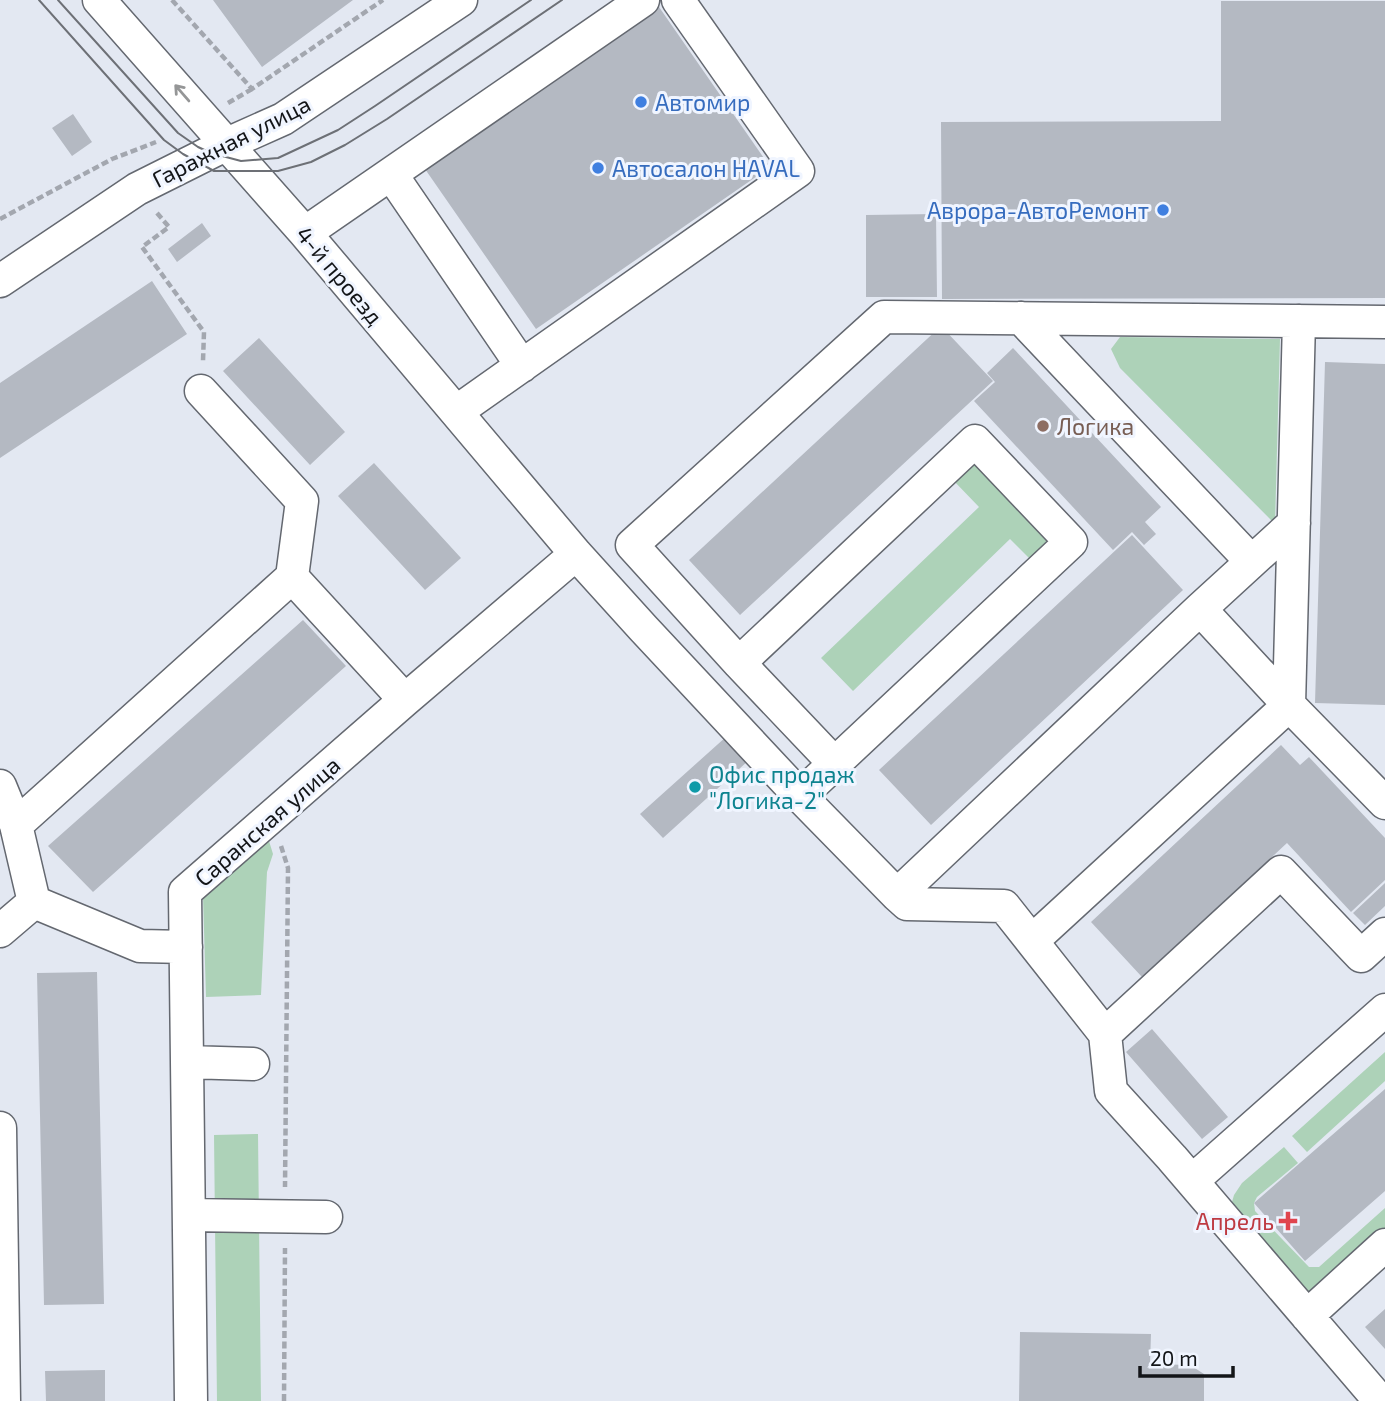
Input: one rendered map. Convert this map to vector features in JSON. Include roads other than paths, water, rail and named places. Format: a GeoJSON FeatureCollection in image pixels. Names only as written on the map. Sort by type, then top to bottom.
{"type":"FeatureCollection","features":[{"type":"Feature","properties":{"kind":"street","name":"4-й проезд"},"geometry":{"type":"LineString","coordinates":[[99,0],[305,233],[456,412],[500,446],[576,554],[638,633],[897,895]]}},
{"type":"Feature","properties":{"kind":"street","name":"Гаражная улица"},"geometry":{"type":"LineString","coordinates":[[0,281],[137,189],[283,119],[420,11],[461,0]]}},
{"type":"Feature","properties":{"kind":"street"},"geometry":{"type":"LineString","coordinates":[[305,233],[643,0]]}},
{"type":"Feature","properties":{"kind":"street"},"geometry":{"type":"LineString","coordinates":[[456,412],[798,172],[678,0]]}},
{"type":"Feature","properties":{"kind":"street"},"geometry":{"type":"LineString","coordinates":[[391,174],[522,366]]}},
{"type":"Feature","properties":{"kind":"street"},"geometry":{"type":"LineString","coordinates":[[835,764],[632,545],[884,317],[1385,322]]}},
{"type":"Feature","properties":{"kind":"street"},"geometry":{"type":"LineString","coordinates":[[1021,318],[1251,562]]}},
{"type":"Feature","properties":{"kind":"street"},"geometry":{"type":"LineString","coordinates":[[1032,941],[1289,705],[1299,321]]}},
{"type":"Feature","properties":{"kind":"street"},"geometry":{"type":"LineString","coordinates":[[16,825],[292,577],[302,501],[201,391]]}},
{"type":"Feature","properties":{"kind":"street"},"geometry":{"type":"LineString","coordinates":[[739,663],[975,441],[1071,542],[800,796]]}},
{"type":"Feature","properties":{"kind":"street"},"geometry":{"type":"LineString","coordinates":[[1294,523],[897,895],[907,904],[1003,906],[1105,1034],[1111,1091],[1383,1401]]}},
{"type":"Feature","properties":{"kind":"street","name":"Саранская улица"},"geometry":{"type":"LineString","coordinates":[[191,1401],[185,892],[576,554]]}},
{"type":"Feature","properties":{"kind":"street"},"geometry":{"type":"LineString","coordinates":[[292,577],[405,700]]}},
{"type":"Feature","properties":{"kind":"street"},"geometry":{"type":"LineString","coordinates":[[1200,609],[1385,803]]}},
{"type":"Feature","properties":{"kind":"street"},"geometry":{"type":"LineString","coordinates":[[0,786],[16,825],[34,902]]}},
{"type":"Feature","properties":{"kind":"street"},"geometry":{"type":"LineString","coordinates":[[1105,1034],[1281,872],[1361,956],[1385,934]]}},
{"type":"Feature","properties":{"kind":"street"},"geometry":{"type":"LineString","coordinates":[[34,902],[140,946],[186,947]]}},
{"type":"Feature","properties":{"kind":"street"},"geometry":{"type":"LineString","coordinates":[[0,931],[34,902]]}},
{"type":"Feature","properties":{"kind":"street"},"geometry":{"type":"LineString","coordinates":[[1192,1181],[1385,1010]]}},
{"type":"Feature","properties":{"kind":"street"},"geometry":{"type":"LineString","coordinates":[[187,1062],[253,1064]]}},
{"type":"Feature","properties":{"kind":"street"},"geometry":{"type":"LineString","coordinates":[[0,1128],[4,1401]]}},
{"type":"Feature","properties":{"kind":"street"},"geometry":{"type":"LineString","coordinates":[[189,1215],[326,1217]]}},
{"type":"Feature","properties":{"kind":"street"},"geometry":{"type":"LineString","coordinates":[[1307,1315],[1384,1249]]}},
{"type":"Feature","properties":{"kind":"tram line"},"geometry":{"type":"LineString","coordinates":[[39,0],[164,140],[214,171],[278,171],[311,162],[387,119],[562,0]]}},
{"type":"Feature","properties":{"kind":"tram line"},"geometry":{"type":"LineString","coordinates":[[58,0],[178,133],[211,153],[241,161],[278,158],[338,130],[531,0]]}},
{"type":"Feature","properties":{"kind":"place","name":"Автомир"},"geometry":{"type":"Point","coordinates":[641,102]}},
{"type":"Feature","properties":{"kind":"place","name":"Автосалон HAVAL"},"geometry":{"type":"Point","coordinates":[598,168]}},
{"type":"Feature","properties":{"kind":"place","name":"Аврора-АвтоРемонт"},"geometry":{"type":"Point","coordinates":[1163,210]}},
{"type":"Feature","properties":{"kind":"place","name":"Логика"},"geometry":{"type":"Point","coordinates":[1043,426]}},
{"type":"Feature","properties":{"kind":"place","name":"Офис продаж \"Логика-2\""},"geometry":{"type":"Point","coordinates":[695,787]}},
{"type":"Feature","properties":{"kind":"place","name":"Апрель"},"geometry":{"type":"Point","coordinates":[1288,1221]}}]}
